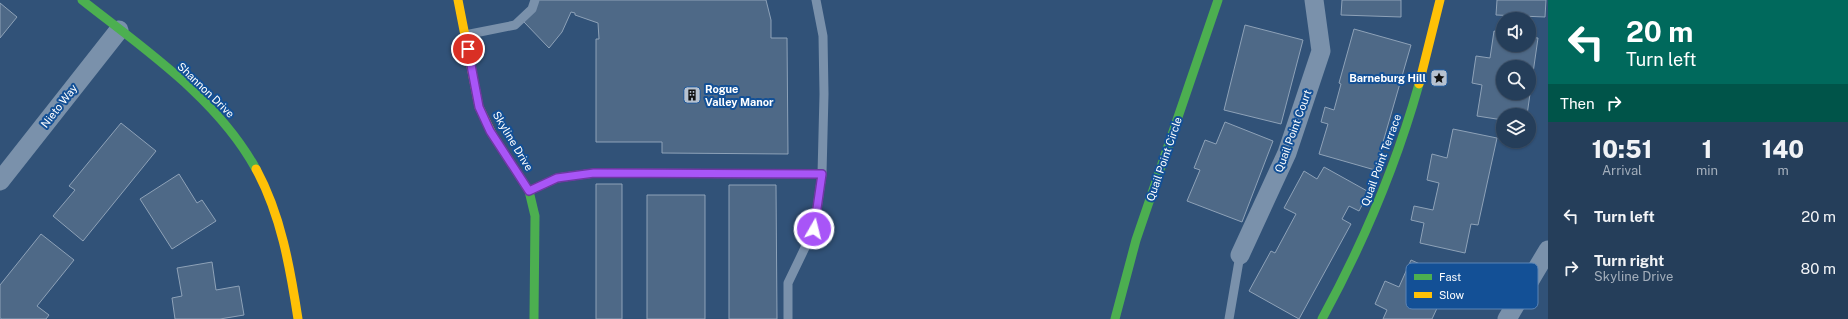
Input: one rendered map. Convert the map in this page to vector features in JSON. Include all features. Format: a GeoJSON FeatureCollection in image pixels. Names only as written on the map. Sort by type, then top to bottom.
{"type":"FeatureCollection","features":[{"type":"Feature","properties":{"kind":"street","name":"Shannon Drive"},"geometry":{"type":"LineString","coordinates":[[82,0],[208,106],[231,131],[248,155],[264,183],[277,219],[294,291],[298,319]]}},
{"type":"Feature","properties":{"kind":"street","name":"Skyline Drive"},"geometry":{"type":"LineString","coordinates":[[458,0],[479,107],[490,131],[529,191],[534,216],[534,319]]}},
{"type":"Feature","properties":{"kind":"street","name":"Quail Point Circle"},"geometry":{"type":"LineString","coordinates":[[1115,319],[1136,240],[1218,0]]}},
{"type":"Feature","properties":{"kind":"street","name":"Quail Point Court"},"geometry":{"type":"LineString","coordinates":[[1240,255],[1287,153],[1321,51],[1314,0]]}},
{"type":"Feature","properties":{"kind":"street","name":"Quail Point Terrace"},"geometry":{"type":"LineString","coordinates":[[1322,319],[1365,236],[1408,126],[1423,73],[1440,0]]}},
{"type":"Feature","properties":{"kind":"street","name":"Nieto Way"},"geometry":{"type":"LineString","coordinates":[[0,181],[119,30]]}},
{"type":"Feature","properties":{"kind":"street"},"geometry":{"type":"LineString","coordinates":[[1538,267],[1548,250]]}},
{"type":"Feature","properties":{"kind":"street"},"geometry":{"type":"LineString","coordinates":[[1507,319],[1513,309]]}},
{"type":"Feature","properties":{"kind":"lane"},"geometry":{"type":"LineString","coordinates":[[465,35],[515,25],[532,9],[535,0]]}},
{"type":"Feature","properties":{"kind":"lane"},"geometry":{"type":"LineString","coordinates":[[788,319],[788,283],[814,229],[822,174],[824,94],[823,36],[816,0]]}},
{"type":"Feature","properties":{"kind":"lane"},"geometry":{"type":"LineString","coordinates":[[529,191],[557,178],[594,173],[822,174]]}},
{"type":"Feature","properties":{"kind":"lane"},"geometry":{"type":"LineString","coordinates":[[1229,319],[1240,255]]}},
{"type":"Feature","properties":{"kind":"building","name":"Rogue Valley Manor"},"geometry":{"type":"Polygon","coordinates":[[[538,0],[766,0],[771,20],[771,38],[787,38],[788,154],[662,153],[662,142],[596,142],[596,39],[599,39],[598,23],[575,15],[575,13],[571,12],[562,32],[549,48],[524,22],[538,0]]]}},
{"type":"Feature","properties":{"kind":"building"},"geometry":{"type":"Polygon","coordinates":[[[1342,0],[1401,0],[1401,17],[1341,15],[1342,0]]]}},
{"type":"Feature","properties":{"kind":"building"},"geometry":{"type":"Polygon","coordinates":[[[1497,0],[1546,0],[1545,17],[1536,17],[1536,12],[1496,12],[1497,0]]]}},
{"type":"Feature","properties":{"kind":"building"},"geometry":{"type":"Polygon","coordinates":[[[0,3],[17,17],[0,38],[0,3]]]}},
{"type":"Feature","properties":{"kind":"building"},"geometry":{"type":"Polygon","coordinates":[[[1245,25],[1303,40],[1281,124],[1224,110],[1245,25]]]}},
{"type":"Feature","properties":{"kind":"building"},"geometry":{"type":"Polygon","coordinates":[[[1354,29],[1411,45],[1375,170],[1319,154],[1328,124],[1321,122],[1325,107],[1334,110],[1341,84],[1339,83],[1354,29]]]}},
{"type":"Feature","properties":{"kind":"building"},"geometry":{"type":"Polygon","coordinates":[[[1494,31],[1496,31],[1496,52],[1536,52],[1535,60],[1496,60],[1496,100],[1529,100],[1528,108],[1496,108],[1496,119],[1477,116],[1482,85],[1472,83],[1476,56],[1490,58],[1494,31]]]}},
{"type":"Feature","properties":{"kind":"building"},"geometry":{"type":"Polygon","coordinates":[[[1536,38],[1538,38],[1536,52],[1536,38]]]}},
{"type":"Feature","properties":{"kind":"building"},"geometry":{"type":"Polygon","coordinates":[[[1225,122],[1273,141],[1242,222],[1187,201],[1200,170],[1194,168],[1205,140],[1216,144],[1225,122]]]}},
{"type":"Feature","properties":{"kind":"building"},"geometry":{"type":"Polygon","coordinates":[[[121,123],[156,151],[83,241],[53,216],[75,190],[69,186],[121,123]]]}},
{"type":"Feature","properties":{"kind":"building"},"geometry":{"type":"Polygon","coordinates":[[[1453,129],[1496,138],[1478,225],[1471,224],[1465,253],[1420,243],[1424,223],[1411,220],[1414,206],[1433,210],[1439,183],[1427,180],[1432,154],[1447,158],[1453,129]]]}},
{"type":"Feature","properties":{"kind":"building"},"geometry":{"type":"Polygon","coordinates":[[[1324,167],[1369,192],[1359,211],[1349,206],[1342,219],[1351,224],[1299,319],[1249,291],[1271,251],[1275,253],[1296,214],[1284,208],[1304,171],[1317,179],[1324,167]]]}},
{"type":"Feature","properties":{"kind":"building"},"geometry":{"type":"Polygon","coordinates":[[[179,174],[197,203],[202,200],[216,221],[172,249],[140,199],[179,174]]]}},
{"type":"Feature","properties":{"kind":"building"},"geometry":{"type":"Polygon","coordinates":[[[596,184],[622,184],[622,319],[596,319],[596,184]]]}},
{"type":"Feature","properties":{"kind":"building"},"geometry":{"type":"Polygon","coordinates":[[[729,185],[776,185],[777,319],[729,319],[729,185]]]}},
{"type":"Feature","properties":{"kind":"building"},"geometry":{"type":"Polygon","coordinates":[[[647,195],[705,195],[705,319],[647,319],[647,195]]]}},
{"type":"Feature","properties":{"kind":"building"},"geometry":{"type":"Polygon","coordinates":[[[41,234],[74,260],[37,306],[49,315],[46,319],[2,319],[0,318],[0,285],[41,234]]]}},
{"type":"Feature","properties":{"kind":"building"},"geometry":{"type":"Polygon","coordinates":[[[1411,260],[1418,263],[1410,263],[1411,260]]]}},
{"type":"Feature","properties":{"kind":"building"},"geometry":{"type":"Polygon","coordinates":[[[212,262],[216,290],[239,286],[244,315],[220,319],[175,319],[172,298],[182,296],[177,268],[212,262]]]}},
{"type":"Feature","properties":{"kind":"building"},"geometry":{"type":"Polygon","coordinates":[[[1406,271],[1406,309],[1437,309],[1432,319],[1383,319],[1387,310],[1375,304],[1385,281],[1399,287],[1406,271]]]}},
{"type":"Feature","properties":{"kind":"traffic: fast"},"geometry":{"type":"LineString","coordinates":[[82,0],[154,56],[200,97],[240,143],[256,169]]}},
{"type":"Feature","properties":{"kind":"traffic: fast"},"geometry":{"type":"LineString","coordinates":[[1115,319],[1136,240],[1218,0]]}},
{"type":"Feature","properties":{"kind":"traffic: fast"},"geometry":{"type":"LineString","coordinates":[[1322,319],[1352,262],[1389,175],[1400,146],[1419,84]]}},
{"type":"Feature","properties":{"kind":"traffic: fast"},"geometry":{"type":"LineString","coordinates":[[492,134],[529,191],[535,216],[534,319]]}},
{"type":"Feature","properties":{"kind":"traffic: slow"},"geometry":{"type":"LineString","coordinates":[[458,0],[479,107],[492,134]]}},
{"type":"Feature","properties":{"kind":"traffic: slow"},"geometry":{"type":"LineString","coordinates":[[1419,84],[1440,0]]}},
{"type":"Feature","properties":{"kind":"traffic: slow"},"geometry":{"type":"LineString","coordinates":[[256,169],[265,187],[278,223],[292,280],[298,319]]}},
{"type":"Feature","properties":{"kind":"place","name":"Barneburg Hill"},"geometry":{"type":"Point","coordinates":[1439,78]}},
{"type":"Feature","properties":{"kind":"place","name":"Rogue Valley Manor"},"geometry":{"type":"Point","coordinates":[692,95]}},
{"type":"Feature","properties":{"kind":"route"},"geometry":{"type":"LineString","coordinates":[[468,49],[479,107],[490,131],[529,191],[557,178],[594,173],[822,174],[814,229]]}}]}
